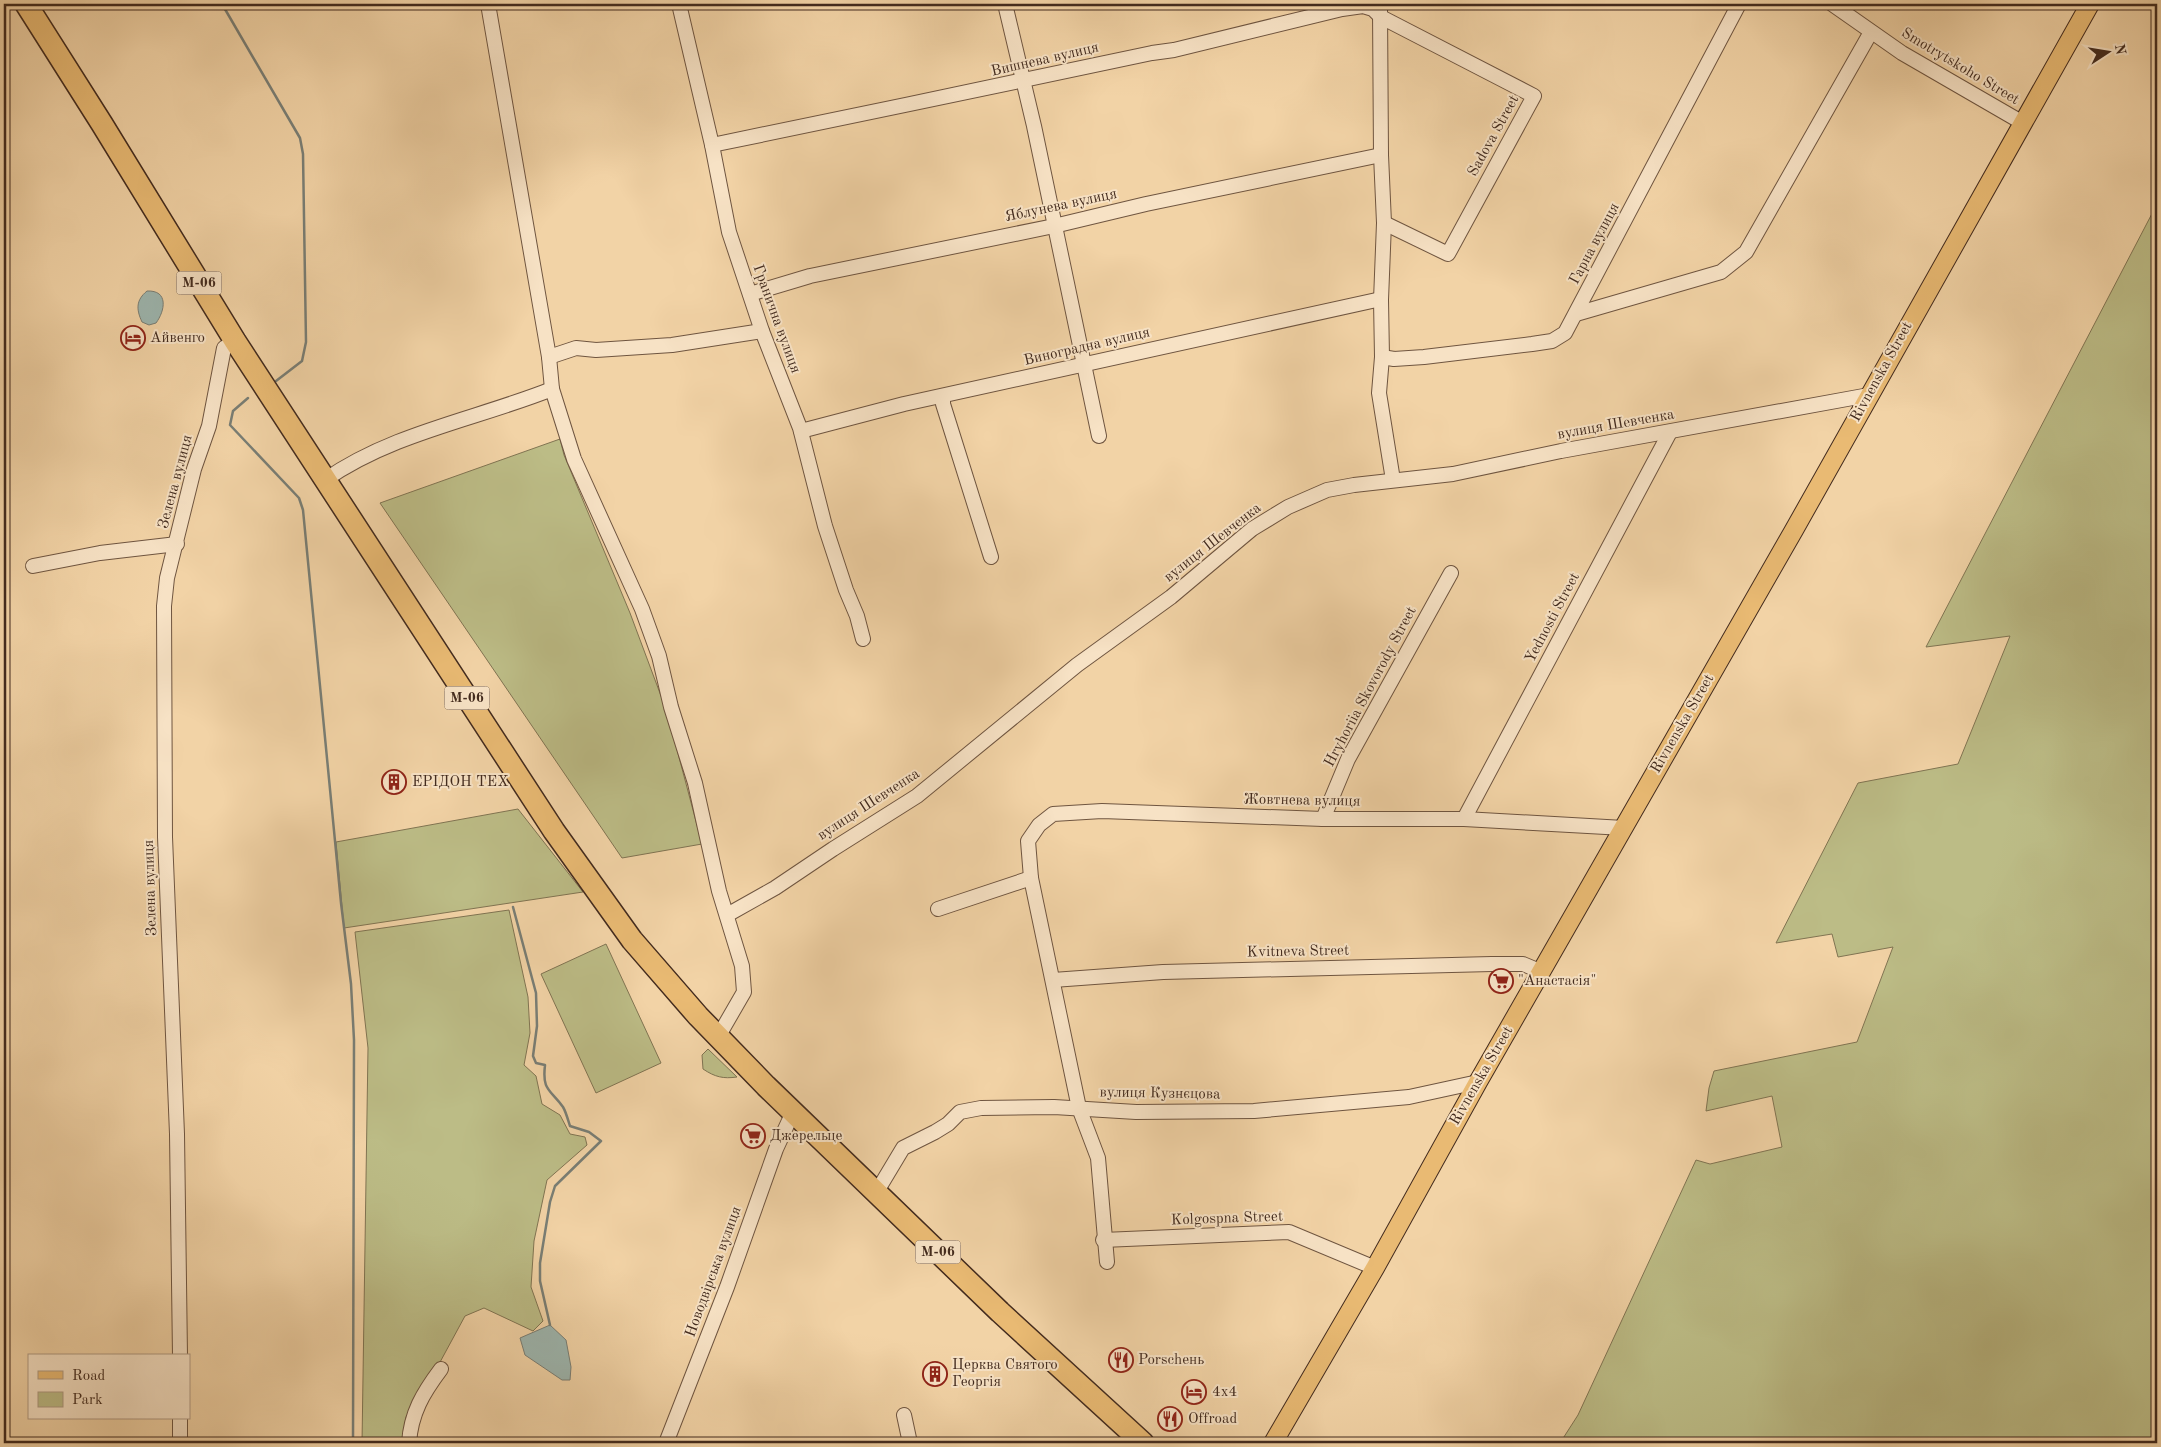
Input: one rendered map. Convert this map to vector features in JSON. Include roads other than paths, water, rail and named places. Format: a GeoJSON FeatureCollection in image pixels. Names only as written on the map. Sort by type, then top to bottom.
{"type":"FeatureCollection","features":[{"type":"Feature","properties":{"kind":"highway","name":"М-06"},"geometry":{"type":"LineString","coordinates":[[26,4],[235,341],[554,830],[608,909],[656,969],[718,1037],[793,1112],[1000,1312],[1143,1443]]}},
{"type":"Feature","properties":{"kind":"main road","name":"Rivnenska Street"},"geometry":{"type":"LineString","coordinates":[[1272,1443],[1375,1268],[1478,1082],[1624,828],[2090,4]]}},
{"type":"Feature","properties":{"kind":"street"},"geometry":{"type":"LineString","coordinates":[[488,4],[549,357],[552,389],[574,459],[642,609],[659,656],[671,707],[695,783],[720,891],[742,966],[744,992],[718,1037]]}},
{"type":"Feature","properties":{"kind":"street","name":"Гранична вулиця"},"geometry":{"type":"LineString","coordinates":[[679,4],[712,145],[729,232],[762,331],[801,430],[825,526],[846,590],[858,616],[862,639]]}},
{"type":"Feature","properties":{"kind":"street"},"geometry":{"type":"LineString","coordinates":[[1005,4],[1024,81],[1099,436]]}},
{"type":"Feature","properties":{"kind":"street","name":"Гарна вулиця"},"geometry":{"type":"LineString","coordinates":[[1382,357],[1394,359],[1424,357],[1552,341],[1565,333],[1738,4]]}},
{"type":"Feature","properties":{"kind":"street","name":"Smotrytskoho Street"},"geometry":{"type":"LineString","coordinates":[[1832,4],[1848,8],[1871,32],[1947,81],[2023,123]]}},
{"type":"Feature","properties":{"kind":"street","name":"Вишнева вулиця"},"geometry":{"type":"LineString","coordinates":[[712,145],[1174,50],[1342,9],[1363,6],[1380,10]]}},
{"type":"Feature","properties":{"kind":"street"},"geometry":{"type":"LineString","coordinates":[[1380,10],[1381,155],[1384,223],[1381,299],[1382,357],[1379,393],[1393,480]]}},
{"type":"Feature","properties":{"kind":"street","name":"Sadova Street"},"geometry":{"type":"LineString","coordinates":[[1380,10],[1534,96],[1448,254],[1384,223]]}},
{"type":"Feature","properties":{"kind":"street"},"geometry":{"type":"LineString","coordinates":[[1576,314],[1721,272],[1746,252],[1871,32]]}},
{"type":"Feature","properties":{"kind":"street","name":"Яблунева вулиця"},"geometry":{"type":"LineString","coordinates":[[750,294],[819,274],[1054,226],[1146,204],[1381,155]]}},
{"type":"Feature","properties":{"kind":"street","name":"Виноградна вулиця"},"geometry":{"type":"LineString","coordinates":[[801,430],[943,396],[1381,299]]}},
{"type":"Feature","properties":{"kind":"street"},"geometry":{"type":"LineString","coordinates":[[549,357],[576,348],[596,350],[663,346],[762,331]]}},
{"type":"Feature","properties":{"kind":"street","name":"Зелена вулиця"},"geometry":{"type":"LineString","coordinates":[[180,1354],[177,1134],[165,837],[164,606],[167,578],[177,544],[194,469],[209,426],[224,348],[235,341]]}},
{"type":"Feature","properties":{"kind":"street"},"geometry":{"type":"LineString","coordinates":[[325,480],[381,449],[552,389]]}},
{"type":"Feature","properties":{"kind":"street","name":"вулиця Шевченка"},"geometry":{"type":"LineString","coordinates":[[727,915],[775,888],[832,849],[916,796],[1077,666],[1171,597],[1252,529],[1288,507],[1327,490],[1393,480],[1453,474],[1561,451],[1869,395]]}},
{"type":"Feature","properties":{"kind":"street"},"geometry":{"type":"LineString","coordinates":[[943,396],[943,404],[990,558]]}},
{"type":"Feature","properties":{"kind":"street","name":"Yednosti Street"},"geometry":{"type":"LineString","coordinates":[[1464,818],[1670,432]]}},
{"type":"Feature","properties":{"kind":"street"},"geometry":{"type":"LineString","coordinates":[[33,566],[100,553],[177,544]]}},
{"type":"Feature","properties":{"kind":"street","name":"Hryhoriia Skovorody Street"},"geometry":{"type":"LineString","coordinates":[[1323,819],[1348,759],[1451,573]]}},
{"type":"Feature","properties":{"kind":"street","name":"Жовтнева вулиця"},"geometry":{"type":"LineString","coordinates":[[1107,1262],[1098,1158],[1079,1108],[1031,878],[1028,841],[1039,826],[1053,814],[1102,811],[1323,819],[1464,818],[1624,828]]}},
{"type":"Feature","properties":{"kind":"street"},"geometry":{"type":"LineString","coordinates":[[938,910],[1031,878]]}},
{"type":"Feature","properties":{"kind":"street","name":"Kvitneva Street"},"geometry":{"type":"LineString","coordinates":[[1053,980],[1172,972],[1483,964],[1523,964],[1542,972]]}},
{"type":"Feature","properties":{"kind":"street","name":"вулиця Кузнєцова"},"geometry":{"type":"LineString","coordinates":[[876,1193],[903,1148],[948,1124],[960,1112],[981,1108],[1009,1106],[1136,1112],[1254,1111],[1409,1097],[1478,1082]]}},
{"type":"Feature","properties":{"kind":"street","name":"Новодвірська вулиця"},"geometry":{"type":"LineString","coordinates":[[666,1443],[727,1287],[776,1149],[793,1112]]}},
{"type":"Feature","properties":{"kind":"street","name":"Kolgospna Street"},"geometry":{"type":"LineString","coordinates":[[1104,1240],[1288,1232],[1375,1268]]}},
{"type":"Feature","properties":{"kind":"street"},"geometry":{"type":"LineString","coordinates":[[409,1443],[410,1428],[415,1410],[423,1393],[441,1369]]}},
{"type":"Feature","properties":{"kind":"street"},"geometry":{"type":"LineString","coordinates":[[904,1415],[910,1443]]}},
{"type":"Feature","properties":{"kind":"street"},"geometry":{"type":"LineString","coordinates":[[180,1420],[180,1443]]}},
{"type":"Feature","properties":{"kind":"water"},"geometry":{"type":"Polygon","coordinates":[[[147,291],[159,294],[163,302],[161,313],[156,323],[149,325],[142,322],[138,309],[139,301],[147,291]]]}},
{"type":"Feature","properties":{"kind":"water"},"geometry":{"type":"Polygon","coordinates":[[[550,1325],[566,1340],[571,1367],[570,1380],[562,1380],[525,1355],[520,1338],[550,1325]]]}},
{"type":"Feature","properties":{"kind":"waterway"},"geometry":{"type":"LineString","coordinates":[[222,4],[300,138],[303,154],[306,342],[302,361],[276,381]]}},
{"type":"Feature","properties":{"kind":"waterway"},"geometry":{"type":"LineString","coordinates":[[248,398],[233,411],[230,425],[299,498],[303,510],[341,903],[351,984],[354,1040],[353,1443]]}},
{"type":"Feature","properties":{"kind":"waterway"},"geometry":{"type":"LineString","coordinates":[[513,907],[536,993],[537,1026],[533,1056],[536,1063],[545,1065],[546,1085],[563,1107],[570,1126],[589,1132],[601,1141],[555,1186],[550,1202],[540,1263],[540,1281],[550,1325]]}},
{"type":"Feature","properties":{"kind":"place","name":"Айвенго"},"geometry":{"type":"Point","coordinates":[133,338]}},
{"type":"Feature","properties":{"kind":"place","name":"ЕРІДОН ТЕХ"},"geometry":{"type":"Point","coordinates":[394,782]}},
{"type":"Feature","properties":{"kind":"place","name":"\"Анастасія\""},"geometry":{"type":"Point","coordinates":[1501,981]}},
{"type":"Feature","properties":{"kind":"place","name":"Джерельце"},"geometry":{"type":"Point","coordinates":[753,1136]}},
{"type":"Feature","properties":{"kind":"place","name":"Porscheнь"},"geometry":{"type":"Point","coordinates":[1121,1360]}},
{"type":"Feature","properties":{"kind":"place","name":"Церква Святого Георгія"},"geometry":{"type":"Point","coordinates":[935,1374]}},
{"type":"Feature","properties":{"kind":"place","name":"4x4"},"geometry":{"type":"Point","coordinates":[1194,1392]}},
{"type":"Feature","properties":{"kind":"place","name":"Offroad"},"geometry":{"type":"Point","coordinates":[1170,1419]}}]}
